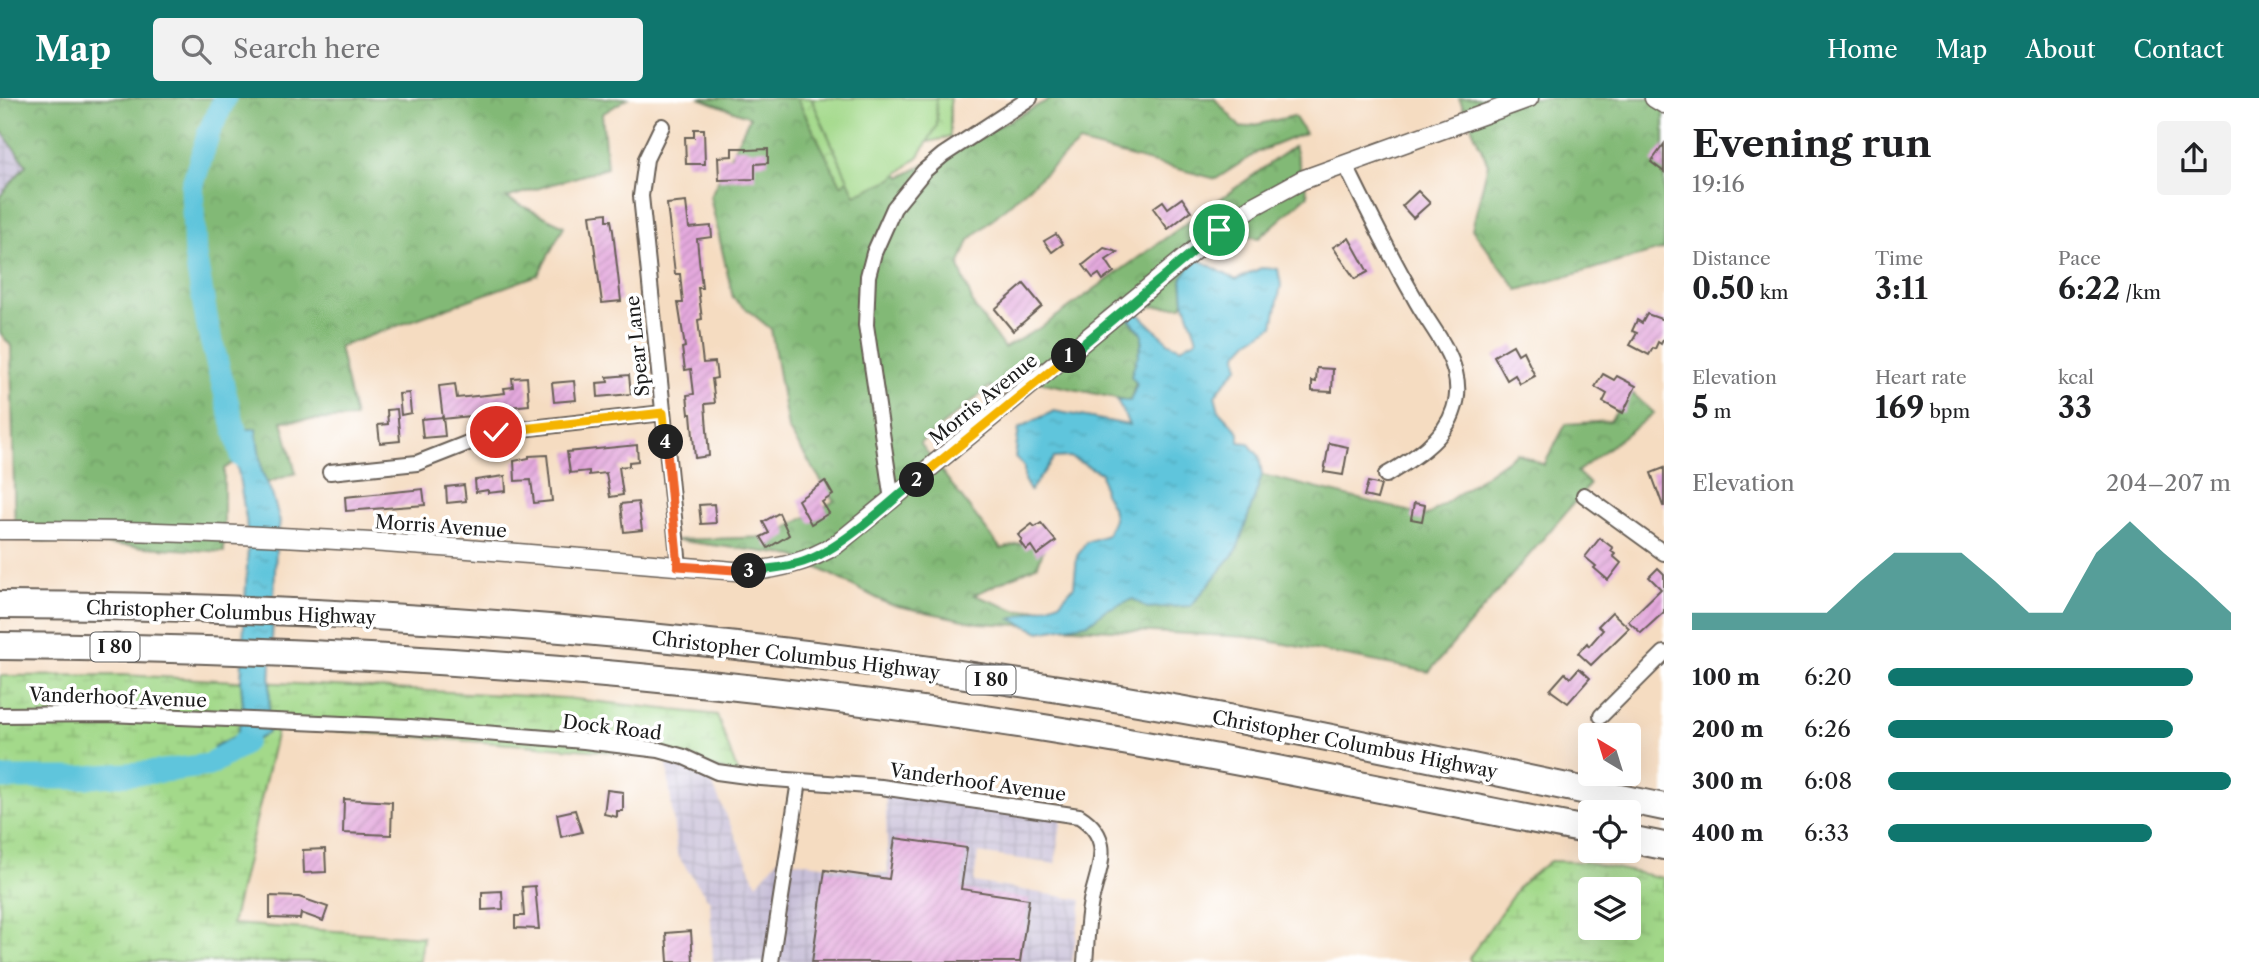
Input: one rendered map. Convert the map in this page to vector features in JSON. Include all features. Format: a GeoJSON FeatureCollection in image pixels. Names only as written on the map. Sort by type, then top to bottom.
{"type":"FeatureCollection","features":[{"type":"Feature","properties":{"kind":"highway","name":"Christopher Columbus Highway"},"geometry":{"type":"LineString","coordinates":[[0,605],[208,608],[473,622],[741,647],[976,677],[1236,719],[1664,807]]}},
{"type":"Feature","properties":{"kind":"highway","name":"Christopher Columbus Highway"},"geometry":{"type":"LineString","coordinates":[[0,646],[230,650],[470,662],[779,692],[963,716],[1192,754],[1578,828]]}},
{"type":"Feature","properties":{"kind":"highway"},"geometry":{"type":"LineString","coordinates":[[1641,841],[1664,846]]}},
{"type":"Feature","properties":{"kind":"street"},"geometry":{"type":"LineString","coordinates":[[892,500],[866,324],[868,276],[874,253],[894,208],[924,171],[943,155],[1030,98]]}},
{"type":"Feature","properties":{"kind":"street","name":"Morris Avenue"},"geometry":{"type":"LineString","coordinates":[[0,530],[282,537],[517,552],[747,572],[781,568],[805,561],[837,544],[1219,230],[1280,190],[1529,98]]}},
{"type":"Feature","properties":{"kind":"street"},"geometry":{"type":"LineString","coordinates":[[1654,98],[1664,104]]}},
{"type":"Feature","properties":{"kind":"street","name":"Spear Lane"},"geometry":{"type":"LineString","coordinates":[[662,126],[646,159],[641,196],[678,566]]}},
{"type":"Feature","properties":{"kind":"street"},"geometry":{"type":"LineString","coordinates":[[1345,164],[1388,252],[1447,354],[1457,383],[1451,418],[1436,439],[1386,475]]}},
{"type":"Feature","properties":{"kind":"street"},"geometry":{"type":"LineString","coordinates":[[330,472],[417,463],[496,432],[663,413]]}},
{"type":"Feature","properties":{"kind":"street"},"geometry":{"type":"LineString","coordinates":[[1584,495],[1664,553]]}},
{"type":"Feature","properties":{"kind":"street"},"geometry":{"type":"LineString","coordinates":[[1601,716],[1664,653]]}},
{"type":"Feature","properties":{"kind":"street","name":"Vanderhoof Avenue"},"geometry":{"type":"LineString","coordinates":[[0,715],[108,714],[234,720]]}},
{"type":"Feature","properties":{"kind":"street","name":"Dock Road"},"geometry":{"type":"LineString","coordinates":[[234,720],[418,727],[597,743],[659,750],[684,757],[717,772],[799,781]]}},
{"type":"Feature","properties":{"kind":"street"},"geometry":{"type":"LineString","coordinates":[[771,962],[799,781]]}},
{"type":"Feature","properties":{"kind":"street","name":"Vanderhoof Avenue"},"geometry":{"type":"LineString","coordinates":[[799,781],[881,787],[1079,816],[1093,828],[1102,850],[1102,862],[1091,903],[1085,962]]}},
{"type":"Feature","properties":{"kind":"shaded area"},"geometry":{"type":"Polygon","coordinates":[[[0,129],[26,165],[0,196],[0,129]]]}},
{"type":"Feature","properties":{"kind":"shaded area"},"geometry":{"type":"Polygon","coordinates":[[[666,756],[705,768],[757,884],[778,859],[888,874],[885,788],[1063,811],[1055,864],[978,853],[974,882],[1082,900],[1072,962],[713,962],[710,902],[677,855],[666,756]]]}},
{"type":"Feature","properties":{"kind":"green space"},"geometry":{"type":"Polygon","coordinates":[[[0,98],[628,98],[602,114],[607,168],[506,198],[564,226],[538,275],[339,347],[355,418],[282,421],[296,473],[261,485],[249,452],[224,469],[224,552],[15,539],[11,346],[0,333],[0,196],[26,165],[0,129],[0,98]]]}},
{"type":"Feature","properties":{"kind":"green space"},"geometry":{"type":"Polygon","coordinates":[[[699,98],[797,98],[841,185],[881,153],[901,177],[1052,98],[1214,98],[1241,128],[1294,116],[1305,133],[1258,152],[1216,179],[1079,143],[969,240],[959,266],[974,306],[1004,348],[1043,326],[1294,146],[1308,195],[1259,238],[1216,232],[1182,277],[1182,306],[1132,307],[1126,316],[1142,333],[1142,342],[1139,368],[1130,401],[1030,380],[996,398],[991,386],[920,443],[1001,549],[1048,536],[1038,565],[974,595],[1018,611],[1071,605],[1239,469],[1427,516],[1517,453],[1544,465],[1566,424],[1610,421],[1631,392],[1654,413],[1577,472],[1590,484],[1429,672],[1248,637],[978,623],[888,604],[795,556],[674,540],[771,537],[834,501],[788,429],[771,329],[733,298],[710,197],[750,117],[699,98]]]}},
{"type":"Feature","properties":{"kind":"green space"},"geometry":{"type":"Polygon","coordinates":[[[797,98],[950,98],[950,137],[881,153],[841,185],[797,98]]]}},
{"type":"Feature","properties":{"kind":"green space"},"geometry":{"type":"Polygon","coordinates":[[[811,98],[936,98],[937,126],[919,156],[892,179],[855,195],[811,98]]]}},
{"type":"Feature","properties":{"kind":"green space"},"geometry":{"type":"Polygon","coordinates":[[[1459,98],[1664,98],[1664,249],[1518,290],[1472,229],[1488,164],[1459,98]]]}},
{"type":"Feature","properties":{"kind":"green space"},"geometry":{"type":"Polygon","coordinates":[[[122,675],[565,698],[717,715],[738,774],[666,756],[278,726],[232,924],[423,937],[420,962],[0,962],[0,676],[122,675]]]}},
{"type":"Feature","properties":{"kind":"green space"},"geometry":{"type":"Polygon","coordinates":[[[1550,861],[1589,863],[1664,878],[1664,962],[1471,962],[1469,958],[1520,885],[1550,861]]]}},
{"type":"Feature","properties":{"kind":"water"},"geometry":{"type":"Polygon","coordinates":[[[1196,258],[1236,280],[1261,268],[1278,269],[1281,285],[1273,326],[1249,341],[1237,354],[1238,367],[1215,395],[1219,411],[1239,432],[1239,442],[1248,443],[1259,456],[1262,475],[1237,550],[1191,606],[1147,608],[1133,599],[1105,610],[1089,623],[1040,632],[1011,619],[1060,602],[1074,586],[1077,556],[1086,542],[1107,535],[1114,519],[1112,507],[1104,493],[1101,473],[1070,457],[1054,458],[1030,491],[1024,480],[1024,466],[1015,457],[1019,428],[1054,411],[1129,425],[1117,400],[1130,401],[1137,384],[1131,376],[1142,342],[1142,333],[1126,316],[1132,307],[1169,343],[1181,348],[1197,339],[1184,301],[1182,277],[1196,258]]]}},
{"type":"Feature","properties":{"kind":"water"},"geometry":{"type":"Polygon","coordinates":[[[231,429],[256,429],[262,472],[280,521],[276,548],[268,733],[223,761],[213,747],[237,735],[243,711],[241,681],[248,546],[231,429]]]}},
{"type":"Feature","properties":{"kind":"building"},"geometry":{"type":"Polygon","coordinates":[[[694,129],[704,129],[705,164],[686,164],[685,137],[694,137],[694,129]]]}},
{"type":"Feature","properties":{"kind":"building"},"geometry":{"type":"Polygon","coordinates":[[[1664,144],[1664,172],[1651,162],[1664,144]]]}},
{"type":"Feature","properties":{"kind":"building"},"geometry":{"type":"Polygon","coordinates":[[[732,148],[768,149],[768,163],[755,164],[755,179],[719,180],[718,157],[732,156],[732,148]]]}},
{"type":"Feature","properties":{"kind":"building"},"geometry":{"type":"Polygon","coordinates":[[[1418,191],[1430,203],[1413,218],[1402,206],[1418,191]]]}},
{"type":"Feature","properties":{"kind":"building"},"geometry":{"type":"Polygon","coordinates":[[[1182,198],[1191,211],[1168,229],[1153,208],[1163,201],[1168,208],[1182,198]]]}},
{"type":"Feature","properties":{"kind":"building"},"geometry":{"type":"Polygon","coordinates":[[[686,202],[689,228],[711,226],[712,237],[697,239],[702,288],[698,288],[702,319],[698,320],[703,363],[715,362],[717,378],[712,379],[715,403],[705,404],[709,456],[695,458],[687,395],[694,394],[691,369],[685,370],[682,348],[685,347],[678,303],[683,303],[680,274],[675,274],[667,204],[686,202]]]}},
{"type":"Feature","properties":{"kind":"building"},"geometry":{"type":"Polygon","coordinates":[[[607,213],[607,220],[611,220],[613,231],[621,301],[602,303],[590,215],[607,213]]]}},
{"type":"Feature","properties":{"kind":"building"},"geometry":{"type":"Polygon","coordinates":[[[1056,234],[1063,244],[1052,252],[1044,241],[1056,234]]]}},
{"type":"Feature","properties":{"kind":"building"},"geometry":{"type":"Polygon","coordinates":[[[1349,238],[1368,272],[1355,279],[1333,247],[1349,238]]]}},
{"type":"Feature","properties":{"kind":"building"},"geometry":{"type":"Polygon","coordinates":[[[1104,248],[1118,252],[1106,260],[1114,272],[1103,280],[1099,274],[1093,278],[1083,265],[1104,248]]]}},
{"type":"Feature","properties":{"kind":"building"},"geometry":{"type":"Polygon","coordinates":[[[1024,284],[1042,306],[1013,331],[995,309],[1024,284]]]}},
{"type":"Feature","properties":{"kind":"building"},"geometry":{"type":"Polygon","coordinates":[[[1647,314],[1664,320],[1664,338],[1649,355],[1630,345],[1637,333],[1632,331],[1637,320],[1642,323],[1647,314]]]}},
{"type":"Feature","properties":{"kind":"building"},"geometry":{"type":"Polygon","coordinates":[[[1513,345],[1518,354],[1523,351],[1535,376],[1520,384],[1515,375],[1507,380],[1494,356],[1513,345]]]}},
{"type":"Feature","properties":{"kind":"building"},"geometry":{"type":"Polygon","coordinates":[[[1317,368],[1333,369],[1332,392],[1312,391],[1312,381],[1316,382],[1317,368]]]}},
{"type":"Feature","properties":{"kind":"building"},"geometry":{"type":"Polygon","coordinates":[[[1603,374],[1614,380],[1617,376],[1636,386],[1623,413],[1603,402],[1607,394],[1595,387],[1603,374]]]}},
{"type":"Feature","properties":{"kind":"building"},"geometry":{"type":"Polygon","coordinates":[[[629,375],[631,394],[598,397],[597,383],[608,382],[607,377],[629,375]]]}},
{"type":"Feature","properties":{"kind":"building"},"geometry":{"type":"Polygon","coordinates":[[[527,377],[529,405],[498,408],[498,413],[443,419],[439,386],[455,384],[457,398],[505,393],[504,388],[513,387],[512,378],[527,377]]]}},
{"type":"Feature","properties":{"kind":"building"},"geometry":{"type":"Polygon","coordinates":[[[574,381],[576,400],[554,402],[552,383],[574,381]]]}},
{"type":"Feature","properties":{"kind":"building"},"geometry":{"type":"Polygon","coordinates":[[[409,393],[411,413],[401,415],[399,394],[409,393]]]}},
{"type":"Feature","properties":{"kind":"building"},"geometry":{"type":"Polygon","coordinates":[[[397,409],[400,441],[380,443],[378,425],[388,424],[387,410],[397,409]]]}},
{"type":"Feature","properties":{"kind":"building"},"geometry":{"type":"Polygon","coordinates":[[[443,417],[445,436],[423,438],[421,419],[443,417]]]}},
{"type":"Feature","properties":{"kind":"building"},"geometry":{"type":"Polygon","coordinates":[[[1329,443],[1348,447],[1343,475],[1324,472],[1329,443]]]}},
{"type":"Feature","properties":{"kind":"building"},"geometry":{"type":"Polygon","coordinates":[[[637,445],[638,461],[619,467],[623,495],[610,497],[606,473],[570,473],[567,452],[637,445]]]}},
{"type":"Feature","properties":{"kind":"building"},"geometry":{"type":"Polygon","coordinates":[[[547,455],[552,501],[534,503],[531,480],[515,481],[514,461],[529,456],[547,455]]]}},
{"type":"Feature","properties":{"kind":"building"},"geometry":{"type":"Polygon","coordinates":[[[1664,468],[1664,506],[1663,506],[1651,473],[1664,468]]]}},
{"type":"Feature","properties":{"kind":"building"},"geometry":{"type":"Polygon","coordinates":[[[505,476],[506,491],[476,492],[475,480],[505,476]]]}},
{"type":"Feature","properties":{"kind":"building"},"geometry":{"type":"Polygon","coordinates":[[[825,481],[833,495],[822,502],[829,513],[811,524],[798,500],[825,481]]]}},
{"type":"Feature","properties":{"kind":"building"},"geometry":{"type":"Polygon","coordinates":[[[1368,482],[1381,485],[1377,499],[1364,496],[1368,482]]]}},
{"type":"Feature","properties":{"kind":"building"},"geometry":{"type":"Polygon","coordinates":[[[464,485],[466,501],[447,503],[446,487],[464,485]]]}},
{"type":"Feature","properties":{"kind":"building"},"geometry":{"type":"Polygon","coordinates":[[[423,489],[425,505],[346,511],[345,497],[423,489]]]}},
{"type":"Feature","properties":{"kind":"building"},"geometry":{"type":"Polygon","coordinates":[[[638,502],[642,530],[624,532],[621,504],[638,502]]]}},
{"type":"Feature","properties":{"kind":"building"},"geometry":{"type":"Polygon","coordinates":[[[1414,503],[1425,505],[1422,521],[1411,519],[1414,503]]]}},
{"type":"Feature","properties":{"kind":"building"},"geometry":{"type":"Polygon","coordinates":[[[714,504],[716,523],[701,524],[699,505],[714,504]]]}},
{"type":"Feature","properties":{"kind":"building"},"geometry":{"type":"Polygon","coordinates":[[[779,513],[789,535],[768,548],[761,537],[769,533],[763,522],[779,513]]]}},
{"type":"Feature","properties":{"kind":"building"},"geometry":{"type":"Polygon","coordinates":[[[1041,523],[1056,541],[1037,555],[1031,546],[1026,550],[1018,535],[1032,524],[1035,527],[1041,523]]]}},
{"type":"Feature","properties":{"kind":"building"},"geometry":{"type":"Polygon","coordinates":[[[1600,538],[1613,548],[1613,556],[1621,563],[1608,580],[1585,557],[1600,538]]]}},
{"type":"Feature","properties":{"kind":"building"},"geometry":{"type":"Polygon","coordinates":[[[1658,568],[1664,574],[1664,612],[1641,633],[1628,621],[1661,589],[1649,577],[1658,568]]]}},
{"type":"Feature","properties":{"kind":"building"},"geometry":{"type":"Polygon","coordinates":[[[1612,612],[1629,628],[1591,665],[1578,653],[1587,643],[1589,646],[1603,630],[1598,626],[1612,612]]]}},
{"type":"Feature","properties":{"kind":"building"},"geometry":{"type":"Polygon","coordinates":[[[1579,668],[1590,678],[1568,703],[1550,690],[1565,673],[1570,678],[1579,668]]]}},
{"type":"Feature","properties":{"kind":"building"},"geometry":{"type":"Polygon","coordinates":[[[607,790],[623,792],[623,811],[617,811],[617,817],[604,814],[607,790]]]}},
{"type":"Feature","properties":{"kind":"building"},"geometry":{"type":"Polygon","coordinates":[[[344,799],[392,802],[391,835],[343,833],[344,799]]]}},
{"type":"Feature","properties":{"kind":"building"},"geometry":{"type":"Polygon","coordinates":[[[575,810],[582,832],[561,837],[557,814],[575,810]]]}},
{"type":"Feature","properties":{"kind":"building"},"geometry":{"type":"Polygon","coordinates":[[[895,838],[967,848],[961,889],[1029,899],[1020,962],[812,962],[825,870],[889,879],[895,838]]]}},
{"type":"Feature","properties":{"kind":"building"},"geometry":{"type":"Polygon","coordinates":[[[325,849],[326,872],[304,873],[303,850],[325,849]]]}},
{"type":"Feature","properties":{"kind":"building"},"geometry":{"type":"Polygon","coordinates":[[[535,886],[539,929],[515,928],[515,916],[524,916],[522,887],[535,886]]]}},
{"type":"Feature","properties":{"kind":"building"},"geometry":{"type":"Polygon","coordinates":[[[502,891],[503,909],[482,910],[482,892],[502,891]]]}},
{"type":"Feature","properties":{"kind":"building"},"geometry":{"type":"Polygon","coordinates":[[[270,896],[299,897],[328,907],[323,921],[301,913],[300,919],[270,918],[270,896]]]}},
{"type":"Feature","properties":{"kind":"building"},"geometry":{"type":"Polygon","coordinates":[[[691,931],[693,962],[668,962],[666,933],[691,931]]]}},
{"type":"Feature","properties":{"kind":"waterway"},"geometry":{"type":"LineString","coordinates":[[225,98],[209,132],[192,187],[195,255],[209,332],[242,457]]}},
{"type":"Feature","properties":{"kind":"waterway"},"geometry":{"type":"LineString","coordinates":[[0,778],[73,778],[209,765],[246,740]]}},
{"type":"Feature","properties":{"kind":"route"},"geometry":{"type":"LineString","coordinates":[[496,432],[663,413],[678,566],[747,572],[781,568],[805,561],[837,544],[1057,366],[1219,230]]}}]}
